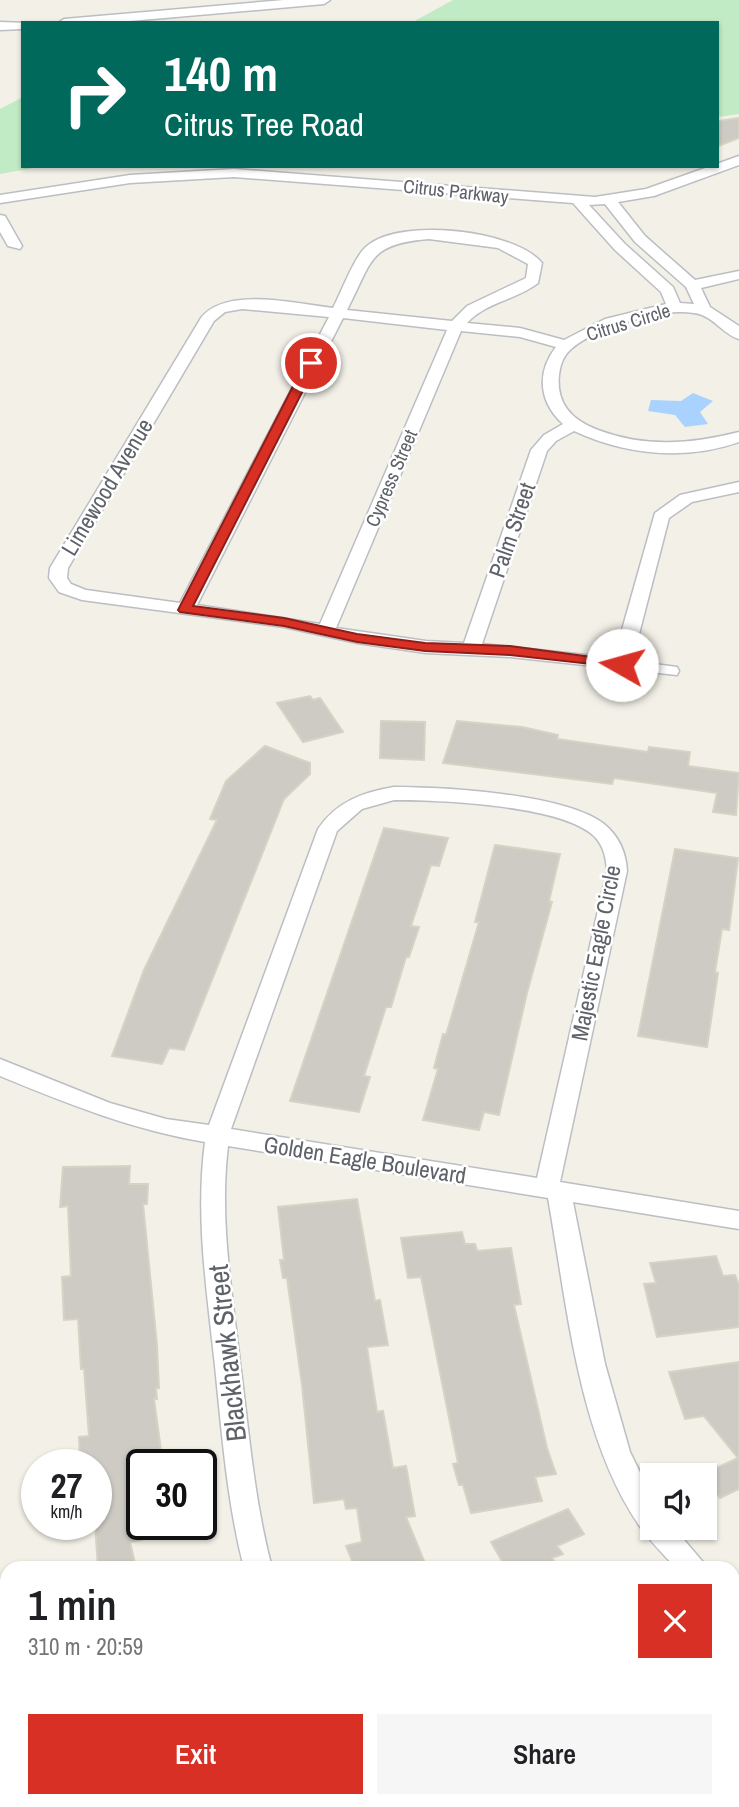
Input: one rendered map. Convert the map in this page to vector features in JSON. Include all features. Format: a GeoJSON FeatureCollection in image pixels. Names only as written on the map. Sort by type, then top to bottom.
{"type":"FeatureCollection","features":[{"type":"Feature","properties":{"kind":"street"},"geometry":{"type":"LineString","coordinates":[[87,21],[324,0]]}},
{"type":"Feature","properties":{"kind":"street"},"geometry":{"type":"LineString","coordinates":[[0,26],[21,25]]}},
{"type":"Feature","properties":{"kind":"street","name":"Citrus Parkway"},"geometry":{"type":"LineString","coordinates":[[719,168],[739,160]]}},
{"type":"Feature","properties":{"kind":"street","name":"Citrus Parkway"},"geometry":{"type":"LineString","coordinates":[[0,199],[130,179],[234,173],[579,202],[609,200],[662,189],[718,168]]}},
{"type":"Feature","properties":{"kind":"street"},"geometry":{"type":"LineString","coordinates":[[609,200],[646,246],[692,285],[704,309]]}},
{"type":"Feature","properties":{"kind":"street"},"geometry":{"type":"LineString","coordinates":[[579,202],[625,251],[668,290],[674,307]]}},
{"type":"Feature","properties":{"kind":"street"},"geometry":{"type":"LineString","coordinates":[[0,219],[15,246]]}},
{"type":"Feature","properties":{"kind":"street"},"geometry":{"type":"LineString","coordinates":[[185,610],[367,253],[375,245],[390,239],[422,235],[478,240],[513,247],[530,257],[536,269],[533,281],[472,308],[456,326]]}},
{"type":"Feature","properties":{"kind":"street"},"geometry":{"type":"LineString","coordinates":[[625,251],[646,246]]}},
{"type":"Feature","properties":{"kind":"street"},"geometry":{"type":"LineString","coordinates":[[692,285],[739,275]]}},
{"type":"Feature","properties":{"kind":"street","name":"Limewood Avenue"},"geometry":{"type":"LineString","coordinates":[[566,345],[520,333],[251,304],[228,306],[212,313],[59,568],[60,584],[82,596],[398,643],[510,651],[670,671]]}},
{"type":"Feature","properties":{"kind":"street","name":"Citrus Circle"},"geometry":{"type":"LineString","coordinates":[[739,334],[704,309],[674,307],[607,325],[566,345],[555,360],[549,388],[554,406],[573,425],[603,438],[667,448],[711,445],[739,437]]}},
{"type":"Feature","properties":{"kind":"street","name":"Cypress Street"},"geometry":{"type":"LineString","coordinates":[[326,631],[456,326]]}},
{"type":"Feature","properties":{"kind":"street","name":"Palm Street"},"geometry":{"type":"LineString","coordinates":[[471,650],[539,450],[550,438],[573,425]]}},
{"type":"Feature","properties":{"kind":"street"},"geometry":{"type":"LineString","coordinates":[[622,665],[661,517],[670,506],[685,499],[739,487]]}},
{"type":"Feature","properties":{"kind":"street","name":"Majestic Eagle Circle"},"geometry":{"type":"LineString","coordinates":[[217,1136],[229,1095],[328,829],[341,813],[374,796],[408,792],[557,811],[577,817],[601,832],[613,846],[617,872],[552,1190]]}},
{"type":"Feature","properties":{"kind":"street","name":"Golden Eagle Boulevard"},"geometry":{"type":"LineString","coordinates":[[0,1067],[122,1116],[217,1136],[739,1220]]}},
{"type":"Feature","properties":{"kind":"street","name":"Blackhawk Street"},"geometry":{"type":"LineString","coordinates":[[217,1136],[213,1220],[242,1497],[256,1561]]}},
{"type":"Feature","properties":{"kind":"street"},"geometry":{"type":"LineString","coordinates":[[552,1190],[612,1439],[631,1487],[640,1502]]}},
{"type":"Feature","properties":{"kind":"street"},"geometry":{"type":"LineString","coordinates":[[668,1540],[688,1561]]}},
{"type":"Feature","properties":{"kind":"green space"},"geometry":{"type":"Polygon","coordinates":[[[453,0],[739,0],[739,114],[719,117],[719,21],[415,21],[453,0]]]}},
{"type":"Feature","properties":{"kind":"green space"},"geometry":{"type":"Polygon","coordinates":[[[21,98],[21,168],[33,168],[0,174],[0,109],[21,98]]]}},
{"type":"Feature","properties":{"kind":"water"},"geometry":{"type":"Polygon","coordinates":[[[693,393],[713,401],[700,412],[708,424],[685,427],[675,415],[648,411],[651,400],[681,401],[693,393]]]}},
{"type":"Feature","properties":{"kind":"building"},"geometry":{"type":"Polygon","coordinates":[[[739,118],[739,138],[719,146],[719,121],[739,118]]]}},
{"type":"Feature","properties":{"kind":"building"},"geometry":{"type":"Polygon","coordinates":[[[310,696],[313,700],[320,698],[343,732],[303,742],[277,703],[310,696]]]}},
{"type":"Feature","properties":{"kind":"building"},"geometry":{"type":"Polygon","coordinates":[[[381,721],[425,722],[424,760],[380,758],[381,721]]]}},
{"type":"Feature","properties":{"kind":"building"},"geometry":{"type":"Polygon","coordinates":[[[457,721],[522,727],[558,735],[557,739],[648,752],[649,747],[690,752],[688,766],[739,773],[736,815],[713,812],[717,793],[614,778],[612,784],[443,763],[457,721]]]}},
{"type":"Feature","properties":{"kind":"building"},"geometry":{"type":"Polygon","coordinates":[[[265,746],[310,763],[310,774],[284,799],[184,1050],[169,1048],[162,1064],[112,1056],[144,970],[217,820],[210,819],[226,781],[265,746]]]}},
{"type":"Feature","properties":{"kind":"building"},"geometry":{"type":"Polygon","coordinates":[[[384,828],[448,838],[439,866],[431,865],[411,926],[419,927],[409,957],[406,957],[391,1007],[386,1007],[364,1076],[370,1077],[359,1112],[290,1101],[384,828]]]}},
{"type":"Feature","properties":{"kind":"building"},"geometry":{"type":"Polygon","coordinates":[[[495,845],[560,854],[549,901],[552,902],[527,993],[499,1115],[484,1112],[479,1130],[423,1120],[438,1069],[434,1068],[443,1034],[446,1035],[479,922],[475,922],[495,845]]]}},
{"type":"Feature","properties":{"kind":"building"},"geometry":{"type":"Polygon","coordinates":[[[675,849],[738,858],[729,930],[722,929],[707,1047],[638,1036],[675,849]]]}},
{"type":"Feature","properties":{"kind":"building"},"geometry":{"type":"Polygon","coordinates":[[[130,1166],[129,1184],[148,1184],[147,1204],[143,1204],[157,1345],[159,1388],[156,1388],[157,1399],[154,1399],[161,1449],[126,1449],[126,1540],[142,1540],[130,1542],[134,1561],[98,1561],[96,1540],[112,1540],[112,1449],[79,1449],[79,1437],[89,1436],[84,1369],[81,1369],[78,1319],[64,1320],[62,1277],[71,1276],[68,1206],[60,1207],[63,1167],[130,1166]]]}},
{"type":"Feature","properties":{"kind":"building"},"geometry":{"type":"Polygon","coordinates":[[[357,1199],[375,1301],[380,1300],[388,1345],[367,1347],[377,1412],[383,1411],[393,1468],[406,1466],[415,1516],[406,1517],[424,1561],[352,1561],[346,1546],[362,1542],[357,1508],[346,1509],[344,1499],[314,1503],[302,1385],[287,1278],[283,1278],[280,1260],[284,1260],[278,1207],[357,1199]]]}},
{"type":"Feature","properties":{"kind":"building"},"geometry":{"type":"Polygon","coordinates":[[[462,1232],[465,1244],[475,1244],[477,1251],[511,1248],[521,1304],[514,1305],[547,1448],[556,1474],[535,1477],[542,1501],[471,1513],[463,1485],[459,1485],[453,1464],[458,1463],[421,1277],[408,1278],[401,1238],[462,1232]]]}},
{"type":"Feature","properties":{"kind":"building"},"geometry":{"type":"Polygon","coordinates":[[[716,1256],[723,1276],[735,1275],[739,1285],[739,1327],[657,1337],[644,1284],[656,1283],[650,1263],[716,1256]]]}},
{"type":"Feature","properties":{"kind":"building"},"geometry":{"type":"Polygon","coordinates":[[[739,1362],[739,1489],[720,1498],[717,1494],[717,1468],[738,1458],[704,1416],[685,1419],[669,1372],[739,1362]]]}},
{"type":"Feature","properties":{"kind":"building"},"geometry":{"type":"Polygon","coordinates":[[[568,1509],[584,1534],[557,1546],[563,1554],[552,1558],[554,1561],[502,1561],[491,1542],[568,1509]]]}},
{"type":"Feature","properties":{"kind":"route"},"geometry":{"type":"LineString","coordinates":[[311,363],[185,610],[284,622],[357,638],[425,647],[510,651],[622,665]]}}]}
